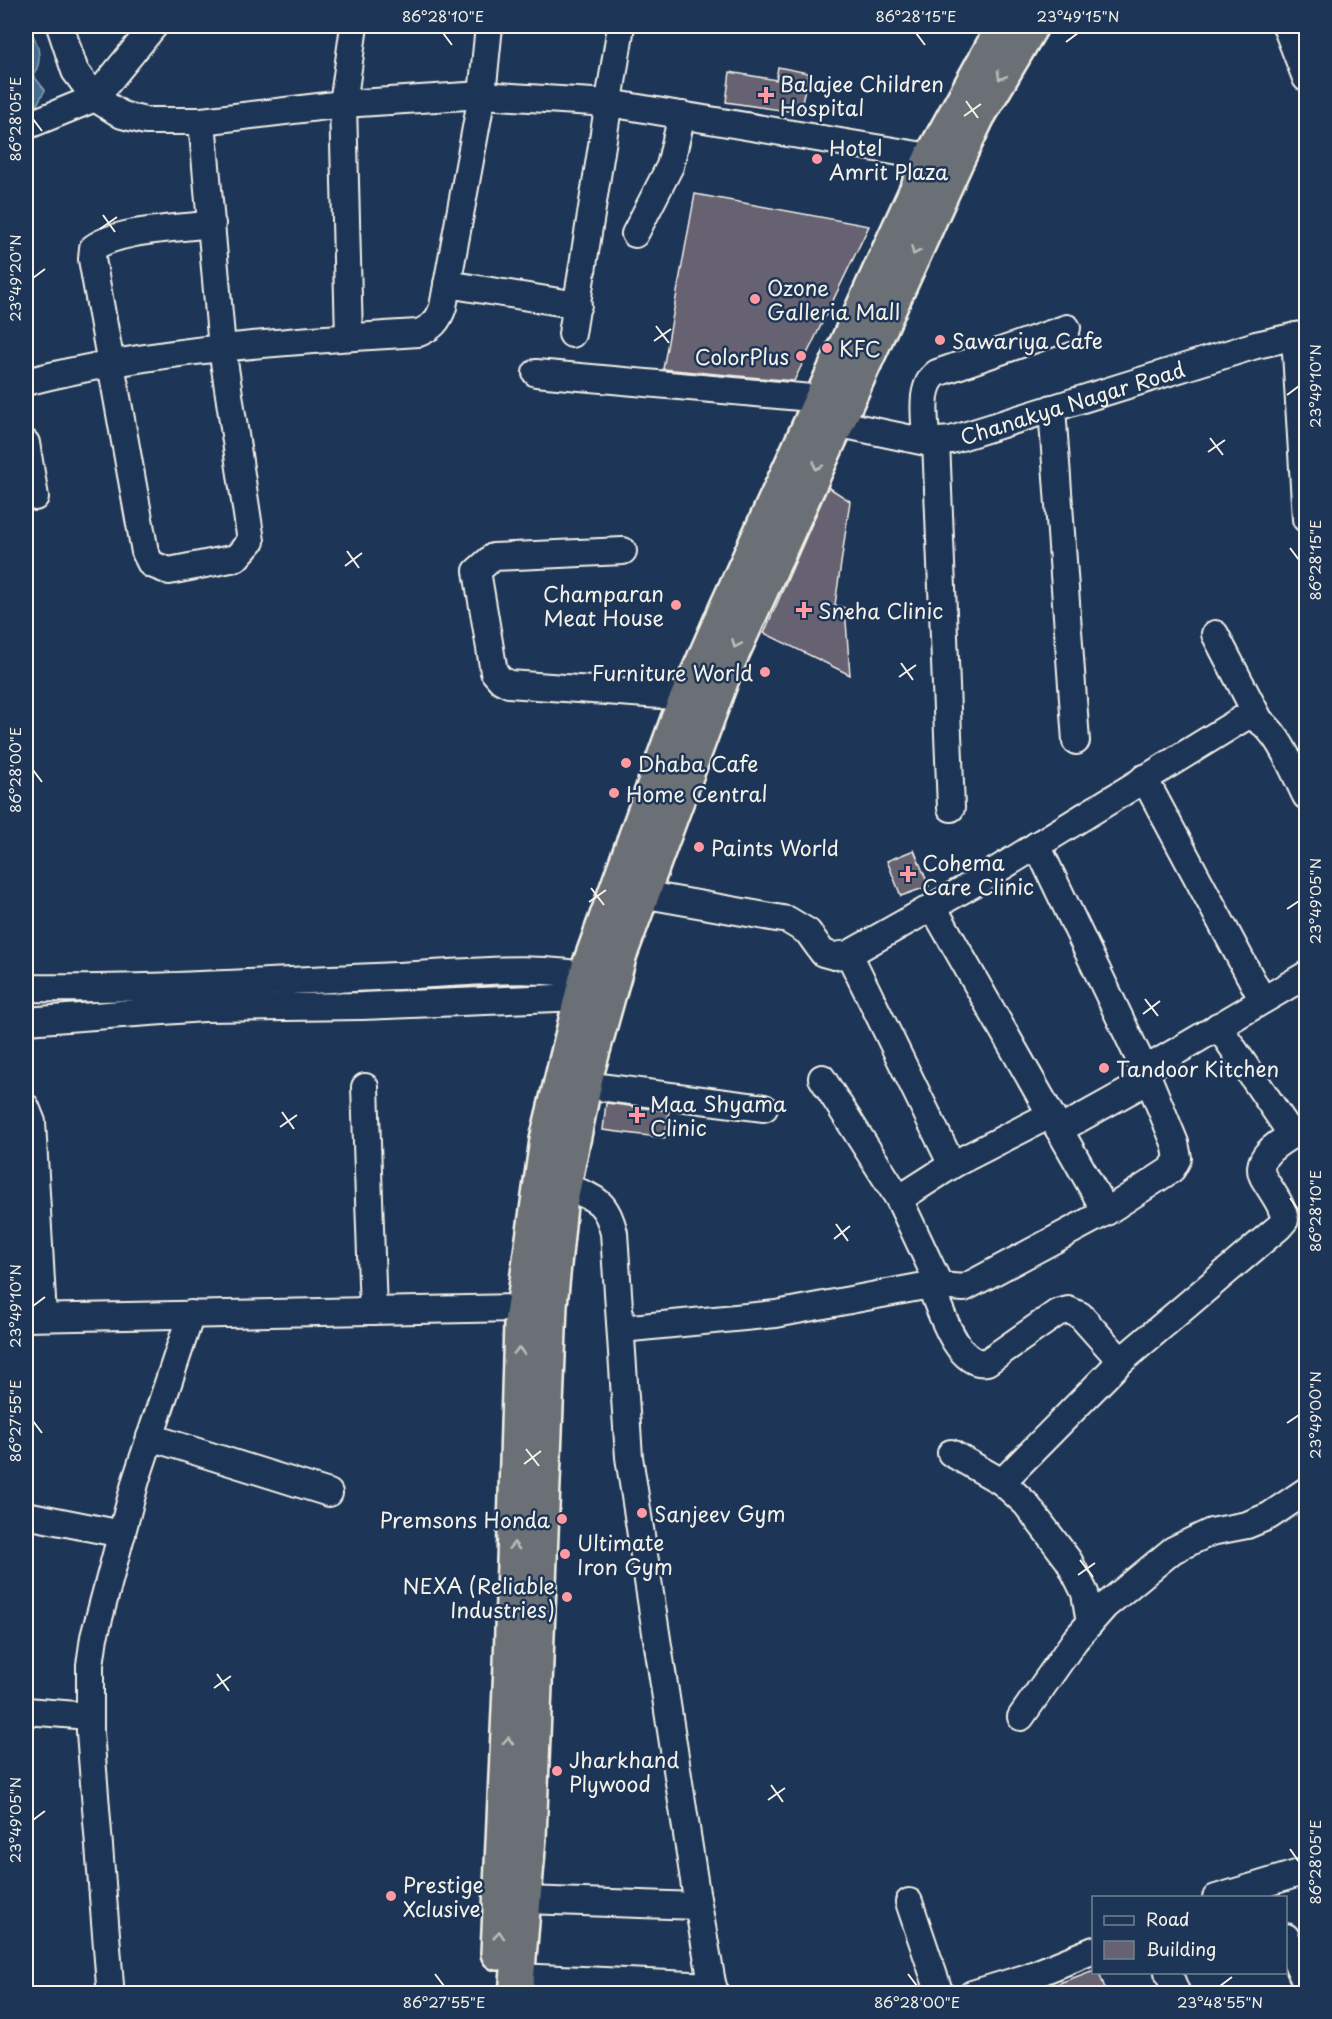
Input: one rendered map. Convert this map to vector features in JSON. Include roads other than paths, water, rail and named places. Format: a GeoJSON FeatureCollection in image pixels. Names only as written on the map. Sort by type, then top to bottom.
{"type":"FeatureCollection","features":[{"type":"Feature","properties":{"kind":"highway"},"geometry":{"type":"LineString","coordinates":[[509,1988],[502,1887],[523,1308],[547,1140],[634,837],[688,697],[829,411],[1004,26]]}},
{"type":"Feature","properties":{"kind":"highway"},"geometry":{"type":"LineString","coordinates":[[943,160],[978,116],[1031,26]]}},
{"type":"Feature","properties":{"kind":"highway"},"geometry":{"type":"LineString","coordinates":[[509,1988],[525,1900],[550,1305],[564,1186],[584,1085],[593,984],[641,894],[727,665],[829,411]]}},
{"type":"Feature","properties":{"kind":"street"},"geometry":{"type":"LineString","coordinates":[[60,26],[75,71],[95,98],[122,115],[145,121],[202,121],[343,104],[482,95],[609,103],[943,160]]}},
{"type":"Feature","properties":{"kind":"street"},"geometry":{"type":"LineString","coordinates":[[26,126],[95,98],[154,26]]}},
{"type":"Feature","properties":{"kind":"street"},"geometry":{"type":"LineString","coordinates":[[349,337],[343,104],[354,26]]}},
{"type":"Feature","properties":{"kind":"street"},"geometry":{"type":"LineString","coordinates":[[26,382],[82,368],[222,348],[418,333],[430,328],[438,321],[447,284],[482,95],[489,26]]}},
{"type":"Feature","properties":{"kind":"street"},"geometry":{"type":"LineString","coordinates":[[572,334],[621,26]]}},
{"type":"Feature","properties":{"kind":"street"},"geometry":{"type":"LineString","coordinates":[[1286,26],[1306,78]]}},
{"type":"Feature","properties":{"kind":"street"},"geometry":{"type":"LineString","coordinates":[[635,234],[670,166],[681,115]]}},
{"type":"Feature","properties":{"kind":"street"},"geometry":{"type":"LineString","coordinates":[[202,121],[212,224],[222,348],[251,541],[236,558],[169,571],[151,564],[145,552],[92,259],[93,248],[100,243],[124,236],[212,224]]}},
{"type":"Feature","properties":{"kind":"street"},"geometry":{"type":"LineString","coordinates":[[447,284],[578,304]]}},
{"type":"Feature","properties":{"kind":"street"},"geometry":{"type":"LineString","coordinates":[[951,808],[931,442],[926,389],[928,380],[937,373],[1067,328]]}},
{"type":"Feature","properties":{"kind":"street"},"geometry":{"type":"LineString","coordinates":[[1300,335],[1306,519]]}},
{"type":"Feature","properties":{"kind":"street","name":"Chanakya Nagar Road"},"geometry":{"type":"LineString","coordinates":[[536,373],[829,411],[931,442],[951,440],[1256,345],[1300,335]]}},
{"type":"Feature","properties":{"kind":"street"},"geometry":{"type":"LineString","coordinates":[[1052,408],[1076,741]]}},
{"type":"Feature","properties":{"kind":"street"},"geometry":{"type":"LineString","coordinates":[[26,443],[35,497]]}},
{"type":"Feature","properties":{"kind":"street"},"geometry":{"type":"LineString","coordinates":[[623,551],[493,557],[481,565],[477,571],[494,672],[501,680],[509,684],[688,697]]}},
{"type":"Feature","properties":{"kind":"street"},"geometry":{"type":"LineString","coordinates":[[1215,634],[1260,721],[1276,739],[1306,796]]}},
{"type":"Feature","properties":{"kind":"street"},"geometry":{"type":"LineString","coordinates":[[641,894],[788,920],[808,932],[823,953],[834,956],[849,954],[1037,845],[1238,719],[1247,716],[1260,721]]}},
{"type":"Feature","properties":{"kind":"street"},"geometry":{"type":"LineString","coordinates":[[1144,778],[1262,999]]}},
{"type":"Feature","properties":{"kind":"street"},"geometry":{"type":"LineString","coordinates":[[621,1329],[776,1314],[935,1286],[964,1288],[1106,1212],[1161,1179],[1172,1169],[1178,1158],[1175,1143],[1147,1075],[1037,845]]}},
{"type":"Feature","properties":{"kind":"street"},"geometry":{"type":"LineString","coordinates":[[933,907],[1106,1212]]}},
{"type":"Feature","properties":{"kind":"street"},"geometry":{"type":"LineString","coordinates":[[849,954],[952,1165]]}},
{"type":"Feature","properties":{"kind":"street"},"geometry":{"type":"LineString","coordinates":[[26,988],[141,987],[520,970],[593,984]]}},
{"type":"Feature","properties":{"kind":"street"},"geometry":{"type":"LineString","coordinates":[[899,1199],[952,1165],[1055,1122],[1147,1075],[1218,1026],[1306,975]]}},
{"type":"Feature","properties":{"kind":"street"},"geometry":{"type":"LineString","coordinates":[[26,1022],[204,1008],[362,1006],[593,984]]}},
{"type":"Feature","properties":{"kind":"street"},"geometry":{"type":"LineString","coordinates":[[1002,1482],[1121,1361],[1285,1220],[1283,1207],[1263,1179],[1259,1168],[1263,1156],[1299,1131],[1218,1026]]}},
{"type":"Feature","properties":{"kind":"street"},"geometry":{"type":"LineString","coordinates":[[822,1078],[899,1199],[956,1343],[967,1359],[978,1364],[987,1362],[1057,1313],[1068,1310],[1080,1315],[1121,1361]]}},
{"type":"Feature","properties":{"kind":"street"},"geometry":{"type":"LineString","coordinates":[[584,1085],[764,1108]]}},
{"type":"Feature","properties":{"kind":"street"},"geometry":{"type":"LineString","coordinates":[[365,1086],[373,1311]]}},
{"type":"Feature","properties":{"kind":"street"},"geometry":{"type":"LineString","coordinates":[[26,1107],[32,1122],[30,1201],[34,1318],[523,1308]]}},
{"type":"Feature","properties":{"kind":"street"},"geometry":{"type":"LineString","coordinates":[[509,1988],[713,1990],[629,1457],[614,1233],[610,1213],[598,1199],[564,1186]]}},
{"type":"Feature","properties":{"kind":"street"},"geometry":{"type":"LineString","coordinates":[[111,1985],[89,1716],[88,1690],[94,1637],[150,1437],[191,1314]]}},
{"type":"Feature","properties":{"kind":"street"},"geometry":{"type":"LineString","coordinates":[[150,1437],[329,1493]]}},
{"type":"Feature","properties":{"kind":"street"},"geometry":{"type":"LineString","coordinates":[[951,1453],[1002,1482],[1026,1504],[1069,1561],[1085,1593],[1090,1623]]}},
{"type":"Feature","properties":{"kind":"street"},"geometry":{"type":"LineString","coordinates":[[1021,1717],[1105,1606],[1173,1550],[1211,1532],[1247,1525],[1269,1516],[1306,1491]]}},
{"type":"Feature","properties":{"kind":"street"},"geometry":{"type":"LineString","coordinates":[[26,1515],[122,1534]]}},
{"type":"Feature","properties":{"kind":"street"},"geometry":{"type":"LineString","coordinates":[[26,1711],[89,1716]]}},
{"type":"Feature","properties":{"kind":"street"},"geometry":{"type":"LineString","coordinates":[[1232,1896],[1265,1892],[1306,1872]]}},
{"type":"Feature","properties":{"kind":"street"},"geometry":{"type":"LineString","coordinates":[[525,1900],[698,1906]]}},
{"type":"Feature","properties":{"kind":"street"},"geometry":{"type":"LineString","coordinates":[[909,1902],[940,1994]]}},
{"type":"Feature","properties":{"kind":"street"},"geometry":{"type":"LineString","coordinates":[[1287,1940],[1306,1984]]}},
{"type":"Feature","properties":{"kind":"street"},"geometry":{"type":"LineString","coordinates":[[972,1994],[1028,1977],[1092,1951]]}},
{"type":"Feature","properties":{"kind":"street"},"geometry":{"type":"LineString","coordinates":[[1169,1974],[1177,1994]]}},
{"type":"Feature","properties":{"kind":"water"},"geometry":{"type":"Polygon","coordinates":[[[26,26],[29,26],[35,38],[39,57],[37,69],[33,75],[45,90],[35,108],[26,110],[26,26]]]}},
{"type":"Feature","properties":{"kind":"place","name":"Balajee Children Hospital"},"geometry":{"type":"Point","coordinates":[766,95]}},
{"type":"Feature","properties":{"kind":"place","name":"Hotel Amrit Plaza"},"geometry":{"type":"Point","coordinates":[817,159]}},
{"type":"Feature","properties":{"kind":"place","name":"Ozone Galleria Mall"},"geometry":{"type":"Point","coordinates":[755,299]}},
{"type":"Feature","properties":{"kind":"place","name":"Sawariya Cafe"},"geometry":{"type":"Point","coordinates":[940,340]}},
{"type":"Feature","properties":{"kind":"place","name":"KFC"},"geometry":{"type":"Point","coordinates":[827,348]}},
{"type":"Feature","properties":{"kind":"place","name":"ColorPlus"},"geometry":{"type":"Point","coordinates":[801,356]}},
{"type":"Feature","properties":{"kind":"place","name":"Champaran Meat House"},"geometry":{"type":"Point","coordinates":[676,605]}},
{"type":"Feature","properties":{"kind":"place","name":"Sneha Clinic"},"geometry":{"type":"Point","coordinates":[804,610]}},
{"type":"Feature","properties":{"kind":"place","name":"Furniture World"},"geometry":{"type":"Point","coordinates":[765,672]}},
{"type":"Feature","properties":{"kind":"place","name":"Dhaba Cafe"},"geometry":{"type":"Point","coordinates":[626,763]}},
{"type":"Feature","properties":{"kind":"place","name":"Home Central"},"geometry":{"type":"Point","coordinates":[614,793]}},
{"type":"Feature","properties":{"kind":"place","name":"Paints World"},"geometry":{"type":"Point","coordinates":[699,847]}},
{"type":"Feature","properties":{"kind":"place","name":"Cohema Care Clinic"},"geometry":{"type":"Point","coordinates":[908,874]}},
{"type":"Feature","properties":{"kind":"place","name":"Tandoor Kitchen"},"geometry":{"type":"Point","coordinates":[1104,1068]}},
{"type":"Feature","properties":{"kind":"place","name":"Maa Shyama Clinic"},"geometry":{"type":"Point","coordinates":[637,1115]}},
{"type":"Feature","properties":{"kind":"place","name":"Sanjeev Gym"},"geometry":{"type":"Point","coordinates":[642,1513]}},
{"type":"Feature","properties":{"kind":"place","name":"Premsons Honda"},"geometry":{"type":"Point","coordinates":[562,1519]}},
{"type":"Feature","properties":{"kind":"place","name":"Ultimate Iron Gym"},"geometry":{"type":"Point","coordinates":[565,1554]}},
{"type":"Feature","properties":{"kind":"place","name":"NEXA (Reliable Industries)"},"geometry":{"type":"Point","coordinates":[567,1597]}},
{"type":"Feature","properties":{"kind":"place","name":"Jharkhand Plywood"},"geometry":{"type":"Point","coordinates":[557,1771]}},
{"type":"Feature","properties":{"kind":"place","name":"Prestige Xclusive"},"geometry":{"type":"Point","coordinates":[391,1896]}}]}
